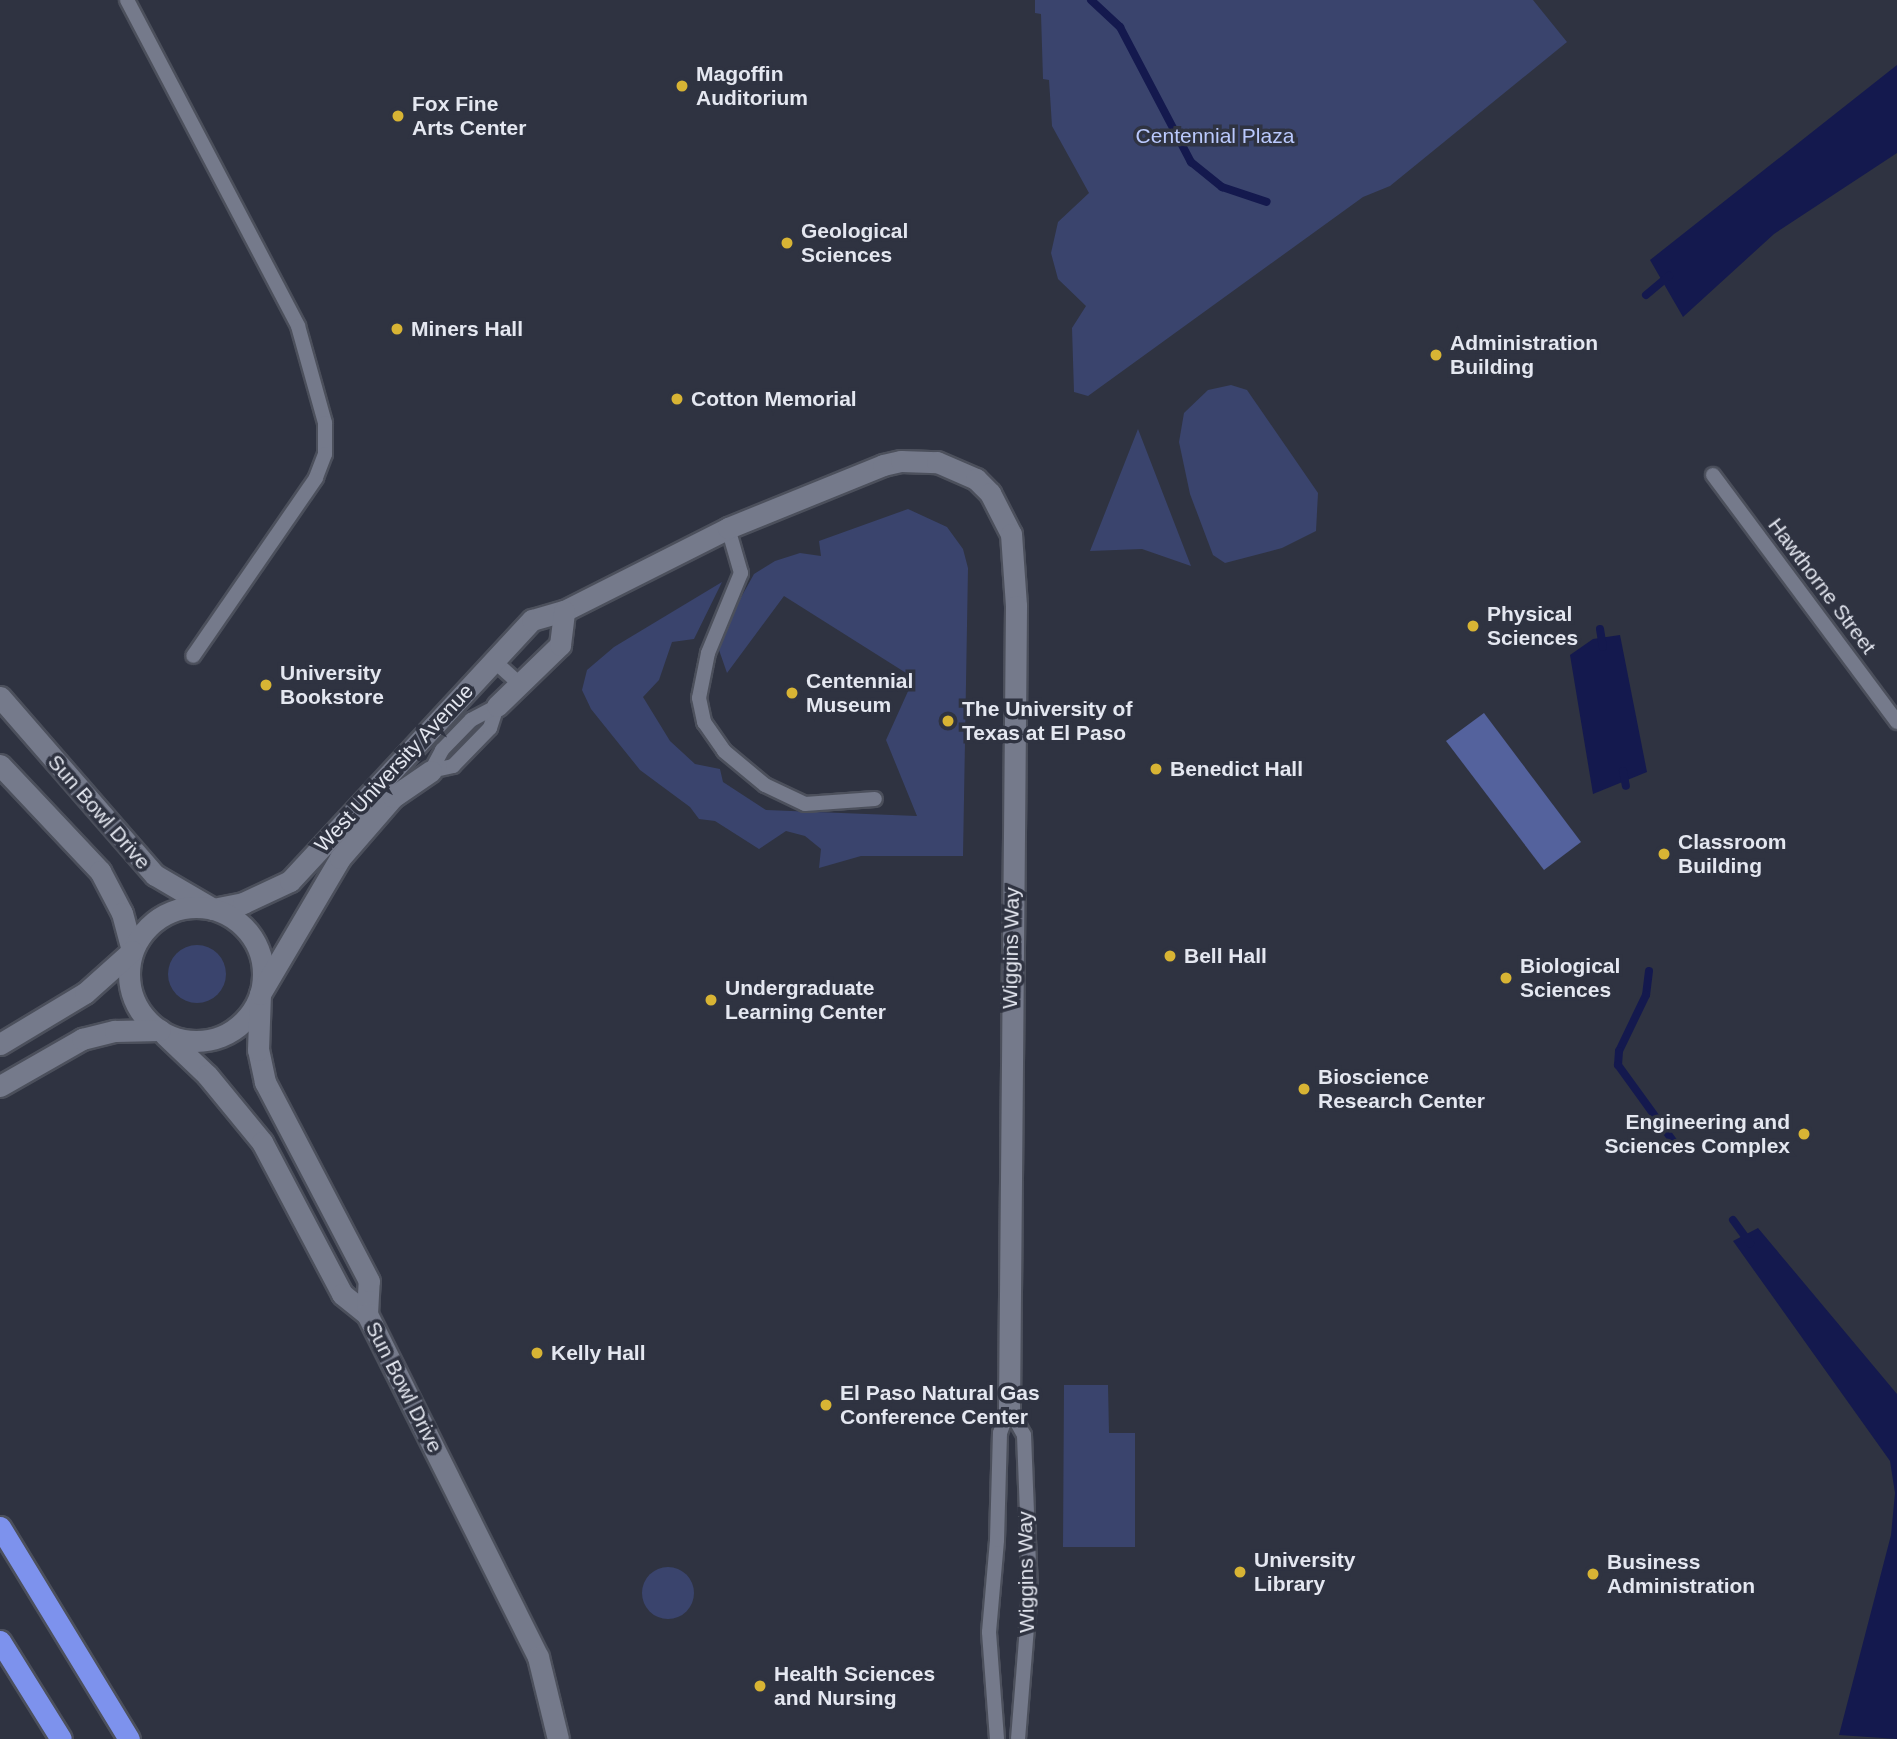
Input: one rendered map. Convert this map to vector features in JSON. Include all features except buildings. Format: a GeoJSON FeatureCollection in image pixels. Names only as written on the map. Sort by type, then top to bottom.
{"type":"FeatureCollection","features":[{"type":"Feature","properties":{"kind":"highway"},"geometry":{"type":"LineString","coordinates":[[0,1527],[129,1739]]}},
{"type":"Feature","properties":{"kind":"highway"},"geometry":{"type":"LineString","coordinates":[[0,1641],[61,1739]]}},
{"type":"Feature","properties":{"kind":"street","name":"West University Avenue"},"geometry":{"type":"LineString","coordinates":[[213,909],[256,899],[290,880],[531,620],[564,611],[728,528],[901,461],[937,462],[959,470],[990,493]]}},
{"type":"Feature","properties":{"kind":"street","name":"Wiggins Way"},"geometry":{"type":"LineString","coordinates":[[990,493],[1011,534],[1016,606],[1009,1408]]}},
{"type":"Feature","properties":{"kind":"street","name":"West University Avenue"},"geometry":{"type":"LineString","coordinates":[[497,706],[560,645],[564,611]]}},
{"type":"Feature","properties":{"kind":"street","name":"Sun Bowl Drive"},"geometry":{"type":"LineString","coordinates":[[0,696],[134,856],[176,890],[213,909]]}},
{"type":"Feature","properties":{"kind":"street","name":"Sun Bowl Drive"},"geometry":{"type":"LineString","coordinates":[[0,765],[100,871],[122,913],[132,951]]}},
{"type":"Feature","properties":{"kind":"street","name":"West University Avenue"},"geometry":{"type":"LineString","coordinates":[[261,994],[340,858],[393,797],[430,771]]}},
{"type":"Feature","properties":{"kind":"street"},"geometry":{"type":"LineString","coordinates":[[0,1044],[85,993],[132,951],[144,933],[167,914],[197,907],[213,909],[239,922],[258,945],[261,994],[248,1016],[225,1035],[196,1041],[160,1030],[115,1031],[82,1039],[0,1086]]}},
{"type":"Feature","properties":{"kind":"street"},"geometry":{"type":"LineString","coordinates":[[132,951],[131,989],[144,1016],[207,1075],[256,1134],[342,1294],[367,1314]]}},
{"type":"Feature","properties":{"kind":"street","name":"Sun Bowl Drive"},"geometry":{"type":"LineString","coordinates":[[261,994],[258,1050],[265,1082],[369,1281],[367,1314],[538,1657],[558,1739]]}},
{"type":"Feature","properties":{"kind":"lane"},"geometry":{"type":"LineString","coordinates":[[127,0],[298,326],[325,423],[325,454],[316,478],[192,656]]}},
{"type":"Feature","properties":{"kind":"lane","name":"Hawthorne Street"},"geometry":{"type":"LineString","coordinates":[[1713,475],[1897,722]]}},
{"type":"Feature","properties":{"kind":"lane"},"geometry":{"type":"LineString","coordinates":[[728,528],[741,573],[708,653],[699,698],[704,722],[724,751],[765,785],[805,804],[875,799]]}},
{"type":"Feature","properties":{"kind":"lane"},"geometry":{"type":"LineString","coordinates":[[493,660],[521,685]]}},
{"type":"Feature","properties":{"kind":"lane","name":"West University Avenue"},"geometry":{"type":"LineString","coordinates":[[430,771],[453,766],[490,728],[497,706]]}},
{"type":"Feature","properties":{"kind":"lane","name":"Wiggins Way"},"geometry":{"type":"LineString","coordinates":[[997,1739],[989,1632],[997,1540],[1000,1433],[1009,1408]]}},
{"type":"Feature","properties":{"kind":"lane","name":"Wiggins Way"},"geometry":{"type":"LineString","coordinates":[[1009,1408],[1024,1436],[1030,1590],[1018,1739]]}},
{"type":"Feature","properties":{"kind":"green space","name":"Centennial Plaza"},"geometry":{"type":"Polygon","coordinates":[[[1035,0],[1533,0],[1567,42],[1390,186],[1363,197],[1088,396],[1074,392],[1072,328],[1086,306],[1058,279],[1051,253],[1058,222],[1089,193],[1052,126],[1049,80],[1043,79],[1041,14],[1035,13],[1035,0]]]}},
{"type":"Feature","properties":{"kind":"green space"},"geometry":{"type":"Polygon","coordinates":[[[1231,385],[1247,390],[1318,493],[1316,531],[1282,548],[1225,563],[1213,555],[1190,494],[1179,442],[1184,413],[1208,390],[1231,385]]]}},
{"type":"Feature","properties":{"kind":"green space"},"geometry":{"type":"Polygon","coordinates":[[[1138,429],[1191,566],[1142,549],[1090,551],[1138,429]]]}},
{"type":"Feature","properties":{"kind":"green space"},"geometry":{"type":"Polygon","coordinates":[[[908,509],[947,527],[963,549],[968,568],[963,856],[861,856],[819,868],[821,849],[805,836],[786,831],[759,849],[715,821],[699,819],[690,807],[640,770],[591,709],[582,690],[587,670],[614,647],[722,582],[694,639],[672,642],[659,680],[643,697],[670,741],[695,764],[720,769],[723,782],[766,810],[917,816],[886,740],[914,678],[784,596],[727,673],[719,650],[720,635],[754,574],[775,561],[800,553],[821,556],[819,541],[908,509]]]}},
{"type":"Feature","properties":{"kind":"green space"},"geometry":{"type":"Polygon","coordinates":[[[197,945],[213,950],[221,958],[226,974],[221,990],[213,998],[197,1003],[181,998],[173,990],[168,974],[173,958],[181,950],[197,945]]]}},
{"type":"Feature","properties":{"kind":"green space"},"geometry":{"type":"Polygon","coordinates":[[[1064,1385],[1108,1385],[1109,1433],[1135,1433],[1135,1547],[1063,1547],[1064,1385]]]}},
{"type":"Feature","properties":{"kind":"green space"},"geometry":{"type":"Polygon","coordinates":[[[668,1567],[687,1574],[694,1593],[687,1612],[668,1619],[649,1612],[642,1593],[649,1574],[668,1567]]]}},
{"type":"Feature","properties":{"kind":"shaded area"},"geometry":{"type":"Polygon","coordinates":[[[1897,65],[1897,153],[1774,234],[1683,317],[1650,260],[1897,65]]]}},
{"type":"Feature","properties":{"kind":"shaded area"},"geometry":{"type":"Polygon","coordinates":[[[1620,635],[1647,772],[1593,794],[1570,655],[1593,639],[1620,635]]]}},
{"type":"Feature","properties":{"kind":"shaded area"},"geometry":{"type":"Polygon","coordinates":[[[1484,713],[1581,842],[1544,870],[1446,741],[1484,713]]]}},
{"type":"Feature","properties":{"kind":"shaded area"},"geometry":{"type":"Polygon","coordinates":[[[1758,1228],[1897,1394],[1897,1739],[1839,1735],[1891,1535],[1895,1493],[1890,1461],[1733,1241],[1758,1228]]]}},
{"type":"Feature","properties":{"kind":"waterway"},"geometry":{"type":"LineString","coordinates":[[1091,0],[1120,27],[1191,162],[1222,187],[1267,202]]}},
{"type":"Feature","properties":{"kind":"waterway"},"geometry":{"type":"LineString","coordinates":[[1646,295],[1669,276]]}},
{"type":"Feature","properties":{"kind":"waterway"},"geometry":{"type":"LineString","coordinates":[[1600,629],[1603,647]]}},
{"type":"Feature","properties":{"kind":"waterway"},"geometry":{"type":"LineString","coordinates":[[1623,771],[1626,786]]}},
{"type":"Feature","properties":{"kind":"waterway"},"geometry":{"type":"LineString","coordinates":[[1649,971],[1646,995],[1619,1051],[1618,1065],[1681,1152]]}},
{"type":"Feature","properties":{"kind":"waterway"},"geometry":{"type":"LineString","coordinates":[[1733,1220],[1750,1243]]}},
{"type":"Feature","properties":{"kind":"place","name":"Magoffin Auditorium"},"geometry":{"type":"Point","coordinates":[682,86]}},
{"type":"Feature","properties":{"kind":"place","name":"Fox Fine Arts Center"},"geometry":{"type":"Point","coordinates":[398,116]}},
{"type":"Feature","properties":{"kind":"place","name":"Geological Sciences"},"geometry":{"type":"Point","coordinates":[787,243]}},
{"type":"Feature","properties":{"kind":"place","name":"Miners Hall"},"geometry":{"type":"Point","coordinates":[397,329]}},
{"type":"Feature","properties":{"kind":"place","name":"Administration Building"},"geometry":{"type":"Point","coordinates":[1436,355]}},
{"type":"Feature","properties":{"kind":"place","name":"Cotton Memorial"},"geometry":{"type":"Point","coordinates":[677,399]}},
{"type":"Feature","properties":{"kind":"place","name":"Physical Sciences"},"geometry":{"type":"Point","coordinates":[1473,626]}},
{"type":"Feature","properties":{"kind":"place","name":"University Bookstore"},"geometry":{"type":"Point","coordinates":[266,685]}},
{"type":"Feature","properties":{"kind":"place","name":"Centennial Museum"},"geometry":{"type":"Point","coordinates":[792,693]}},
{"type":"Feature","properties":{"kind":"place","name":"The University of Texas at El Paso"},"geometry":{"type":"Point","coordinates":[948,721]}},
{"type":"Feature","properties":{"kind":"place","name":"Benedict Hall"},"geometry":{"type":"Point","coordinates":[1156,769]}},
{"type":"Feature","properties":{"kind":"place","name":"Classroom Building"},"geometry":{"type":"Point","coordinates":[1664,854]}},
{"type":"Feature","properties":{"kind":"place","name":"Bell Hall"},"geometry":{"type":"Point","coordinates":[1170,956]}},
{"type":"Feature","properties":{"kind":"place","name":"Biological Sciences"},"geometry":{"type":"Point","coordinates":[1506,978]}},
{"type":"Feature","properties":{"kind":"place","name":"Undergraduate Learning Center"},"geometry":{"type":"Point","coordinates":[711,1000]}},
{"type":"Feature","properties":{"kind":"place","name":"Bioscience Research Center"},"geometry":{"type":"Point","coordinates":[1304,1089]}},
{"type":"Feature","properties":{"kind":"place","name":"Engineering and Sciences Complex"},"geometry":{"type":"Point","coordinates":[1804,1134]}},
{"type":"Feature","properties":{"kind":"place","name":"Kelly Hall"},"geometry":{"type":"Point","coordinates":[537,1353]}},
{"type":"Feature","properties":{"kind":"place","name":"El Paso Natural Gas Conference Center"},"geometry":{"type":"Point","coordinates":[826,1405]}},
{"type":"Feature","properties":{"kind":"place","name":"University Library"},"geometry":{"type":"Point","coordinates":[1240,1572]}},
{"type":"Feature","properties":{"kind":"place","name":"Business Administration"},"geometry":{"type":"Point","coordinates":[1593,1574]}},
{"type":"Feature","properties":{"kind":"place","name":"Health Sciences and Nursing"},"geometry":{"type":"Point","coordinates":[760,1686]}}]}
